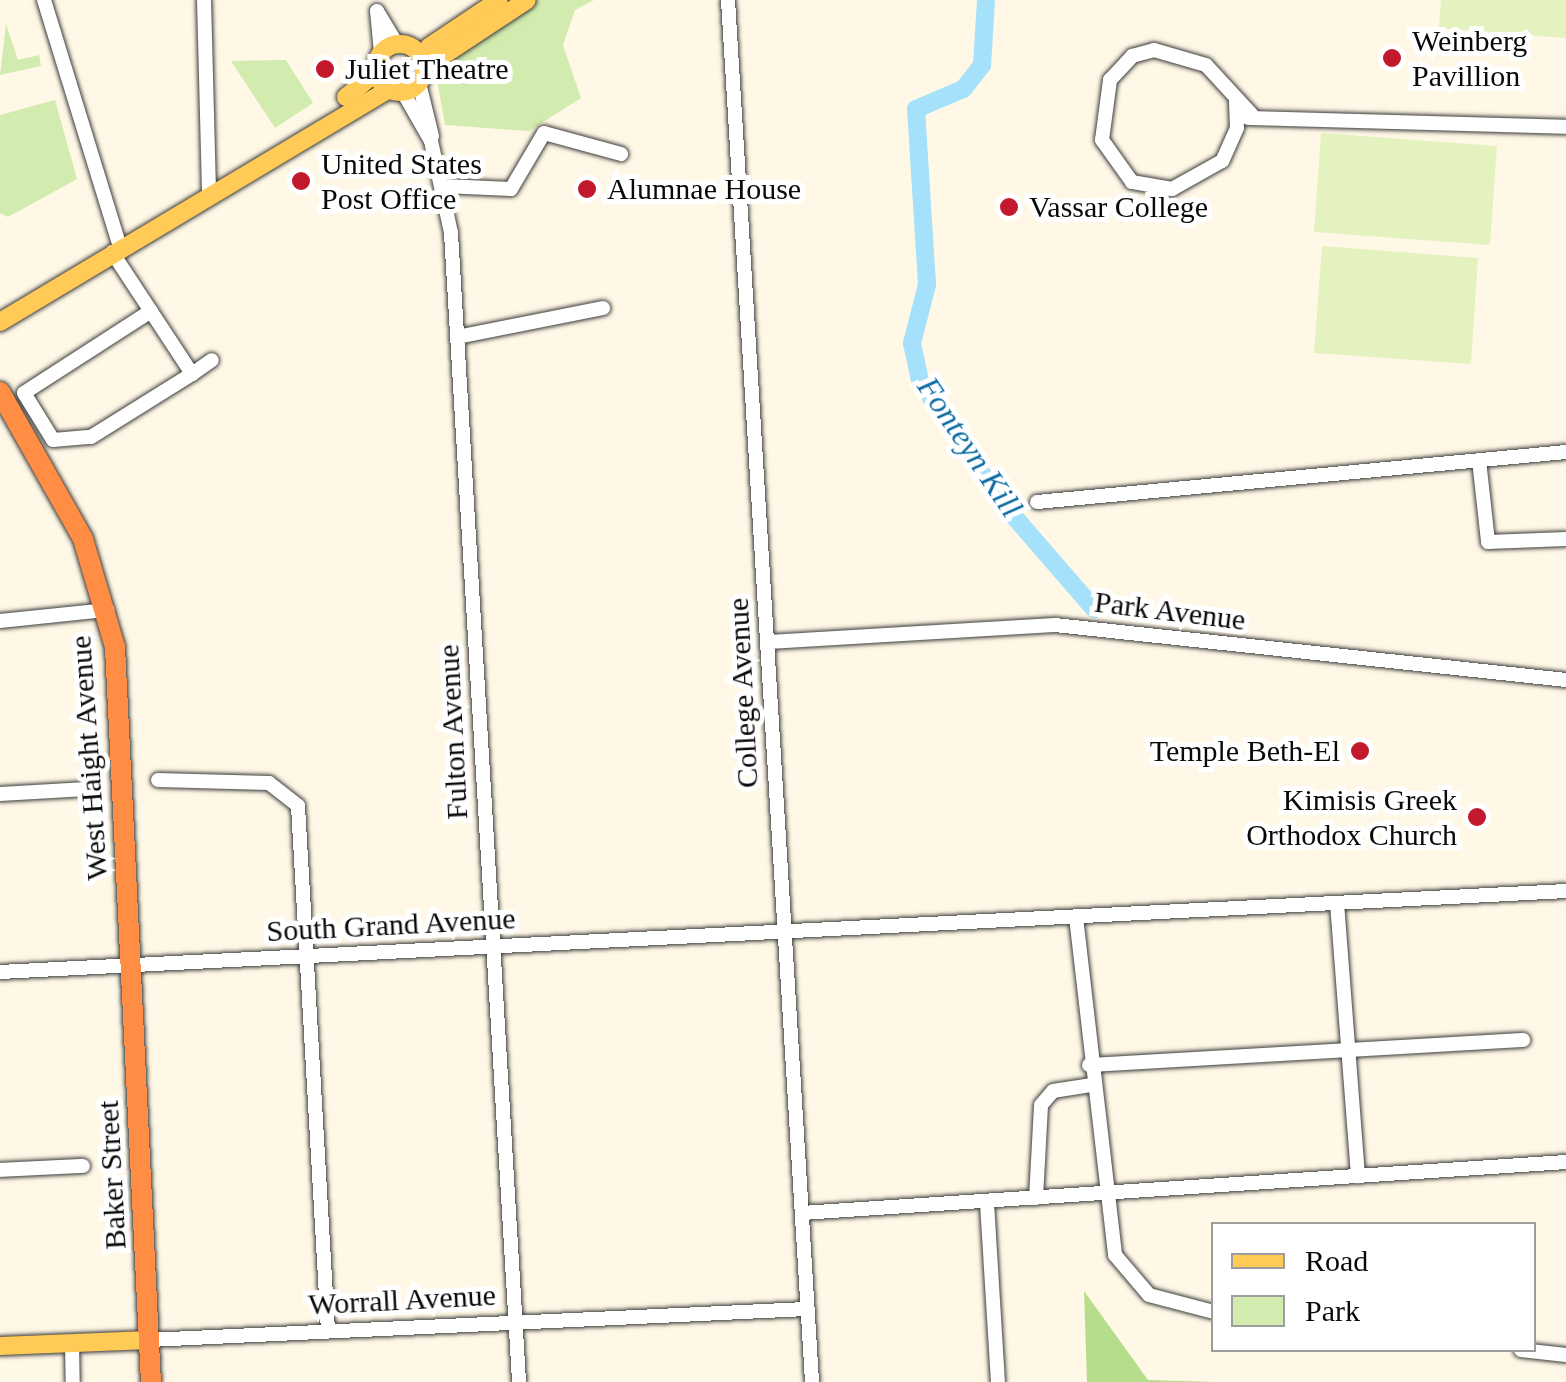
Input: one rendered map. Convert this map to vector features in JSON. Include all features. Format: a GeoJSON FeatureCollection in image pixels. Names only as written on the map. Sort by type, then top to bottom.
{"type":"FeatureCollection","features":[{"type":"Feature","properties":{"kind":"highway","name":"West Haight Avenue"},"geometry":{"type":"LineString","coordinates":[[0,392],[75,522],[107,610],[121,702],[133,966]]}},
{"type":"Feature","properties":{"kind":"highway","name":"Baker Street"},"geometry":{"type":"LineString","coordinates":[[133,966],[151,1382]]}},
{"type":"Feature","properties":{"kind":"main road"},"geometry":{"type":"LineString","coordinates":[[376,73],[410,77],[499,0]]}},
{"type":"Feature","properties":{"kind":"main road"},"geometry":{"type":"LineString","coordinates":[[210,190],[410,77],[527,0]]}},
{"type":"Feature","properties":{"kind":"main road"},"geometry":{"type":"LineString","coordinates":[[0,322],[210,190],[376,73],[389,48],[410,77]]}},
{"type":"Feature","properties":{"kind":"main road","name":"Worrall Avenue"},"geometry":{"type":"LineString","coordinates":[[0,1346],[149,1340]]}},
{"type":"Feature","properties":{"kind":"street"},"geometry":{"type":"LineString","coordinates":[[44,0],[116,250],[192,374]]}},
{"type":"Feature","properties":{"kind":"street"},"geometry":{"type":"LineString","coordinates":[[204,0],[210,190]]}},
{"type":"Feature","properties":{"kind":"street","name":"College Avenue"},"geometry":{"type":"LineString","coordinates":[[728,0],[812,1382]]}},
{"type":"Feature","properties":{"kind":"street"},"geometry":{"type":"LineString","coordinates":[[376,6],[389,48]]}},
{"type":"Feature","properties":{"kind":"street"},"geometry":{"type":"LineString","coordinates":[[1252,115],[1238,128],[1209,174],[1160,190],[1120,173],[1099,123],[1118,68],[1154,50],[1206,64],[1236,102],[1252,115],[1566,127]]}},
{"type":"Feature","properties":{"kind":"street","name":"Fulton Avenue"},"geometry":{"type":"LineString","coordinates":[[410,77],[444,186],[457,337],[518,1382]]}},
{"type":"Feature","properties":{"kind":"street"},"geometry":{"type":"LineString","coordinates":[[1236,102],[1238,128]]}},
{"type":"Feature","properties":{"kind":"street"},"geometry":{"type":"LineString","coordinates":[[444,186],[511,188],[535,141],[551,132],[621,154]]}},
{"type":"Feature","properties":{"kind":"street"},"geometry":{"type":"LineString","coordinates":[[457,337],[604,308]]}},
{"type":"Feature","properties":{"kind":"street"},"geometry":{"type":"LineString","coordinates":[[151,311],[24,394],[53,440],[91,436],[212,360]]}},
{"type":"Feature","properties":{"kind":"street"},"geometry":{"type":"LineString","coordinates":[[1038,502],[1566,452]]}},
{"type":"Feature","properties":{"kind":"street"},"geometry":{"type":"LineString","coordinates":[[1480,460],[1488,542],[1566,540]]}},
{"type":"Feature","properties":{"kind":"street"},"geometry":{"type":"LineString","coordinates":[[0,621],[107,610]]}},
{"type":"Feature","properties":{"kind":"street","name":"Park Avenue"},"geometry":{"type":"LineString","coordinates":[[767,642],[1055,625],[1566,680]]}},
{"type":"Feature","properties":{"kind":"street"},"geometry":{"type":"LineString","coordinates":[[158,780],[269,783],[292,796],[301,818],[328,1331]]}},
{"type":"Feature","properties":{"kind":"street"},"geometry":{"type":"LineString","coordinates":[[0,794],[87,790]]}},
{"type":"Feature","properties":{"kind":"street","name":"South Grand Avenue"},"geometry":{"type":"LineString","coordinates":[[0,972],[1566,891]]}},
{"type":"Feature","properties":{"kind":"street"},"geometry":{"type":"LineString","coordinates":[[1337,903],[1352,1046],[1358,1176]]}},
{"type":"Feature","properties":{"kind":"street"},"geometry":{"type":"LineString","coordinates":[[1076,917],[1102,1193],[1116,1255],[1136,1285],[1211,1311]]}},
{"type":"Feature","properties":{"kind":"street"},"geometry":{"type":"LineString","coordinates":[[1089,1065],[1352,1046],[1523,1040]]}},
{"type":"Feature","properties":{"kind":"street"},"geometry":{"type":"LineString","coordinates":[[1036,1198],[1041,1105],[1053,1091],[1091,1085]]}},
{"type":"Feature","properties":{"kind":"street"},"geometry":{"type":"LineString","coordinates":[[802,1213],[1566,1162]]}},
{"type":"Feature","properties":{"kind":"street"},"geometry":{"type":"LineString","coordinates":[[0,1170],[82,1166]]}},
{"type":"Feature","properties":{"kind":"street"},"geometry":{"type":"LineString","coordinates":[[987,1203],[998,1382]]}},
{"type":"Feature","properties":{"kind":"street","name":"Worrall Avenue"},"geometry":{"type":"LineString","coordinates":[[149,1340],[808,1308]]}},
{"type":"Feature","properties":{"kind":"street"},"geometry":{"type":"LineString","coordinates":[[72,1343],[73,1382]]}},
{"type":"Feature","properties":{"kind":"street"},"geometry":{"type":"LineString","coordinates":[[1536,1352],[1566,1356]]}},
{"type":"Feature","properties":{"kind":"green space"},"geometry":{"type":"Polygon","coordinates":[[[524,0],[594,0],[575,10],[563,45],[581,98],[529,131],[445,125],[435,69],[524,0]]]}},
{"type":"Feature","properties":{"kind":"green space"},"geometry":{"type":"Polygon","coordinates":[[[1441,0],[1566,0],[1566,38],[1439,28],[1441,0]]]}},
{"type":"Feature","properties":{"kind":"green space"},"geometry":{"type":"Polygon","coordinates":[[[6,24],[18,60],[39,55],[41,66],[0,75],[6,24]]]}},
{"type":"Feature","properties":{"kind":"green space"},"geometry":{"type":"Polygon","coordinates":[[[286,60],[313,103],[275,128],[231,61],[286,60]]]}},
{"type":"Feature","properties":{"kind":"green space"},"geometry":{"type":"Polygon","coordinates":[[[55,100],[77,179],[8,217],[0,213],[0,115],[55,100]]]}},
{"type":"Feature","properties":{"kind":"green space"},"geometry":{"type":"Polygon","coordinates":[[[1321,133],[1497,146],[1490,245],[1314,232],[1321,133]]]}},
{"type":"Feature","properties":{"kind":"green space"},"geometry":{"type":"Polygon","coordinates":[[[1322,246],[1478,258],[1471,364],[1314,353],[1322,246]]]}},
{"type":"Feature","properties":{"kind":"green space"},"geometry":{"type":"Polygon","coordinates":[[[1084,1291],[1148,1380],[1216,1382],[1087,1382],[1084,1291]]]}},
{"type":"Feature","properties":{"kind":"waterway","name":"Fonteyn Kill"},"geometry":{"type":"LineString","coordinates":[[986,0],[982,65],[963,89],[916,109],[927,285],[912,343],[920,381],[998,498],[1094,609]]}},
{"type":"Feature","properties":{"kind":"place","name":"Weinberg Pavillion"},"geometry":{"type":"Point","coordinates":[1392,58]}},
{"type":"Feature","properties":{"kind":"place","name":"Juliet Theatre"},"geometry":{"type":"Point","coordinates":[325,69]}},
{"type":"Feature","properties":{"kind":"place","name":"United States Post Office"},"geometry":{"type":"Point","coordinates":[301,181]}},
{"type":"Feature","properties":{"kind":"place","name":"Alumnae House"},"geometry":{"type":"Point","coordinates":[587,189]}},
{"type":"Feature","properties":{"kind":"place","name":"Vassar College"},"geometry":{"type":"Point","coordinates":[1009,207]}},
{"type":"Feature","properties":{"kind":"place","name":"Temple Beth-El"},"geometry":{"type":"Point","coordinates":[1360,751]}},
{"type":"Feature","properties":{"kind":"place","name":"Kimisis Greek Orthodox Church"},"geometry":{"type":"Point","coordinates":[1477,817]}}]}
